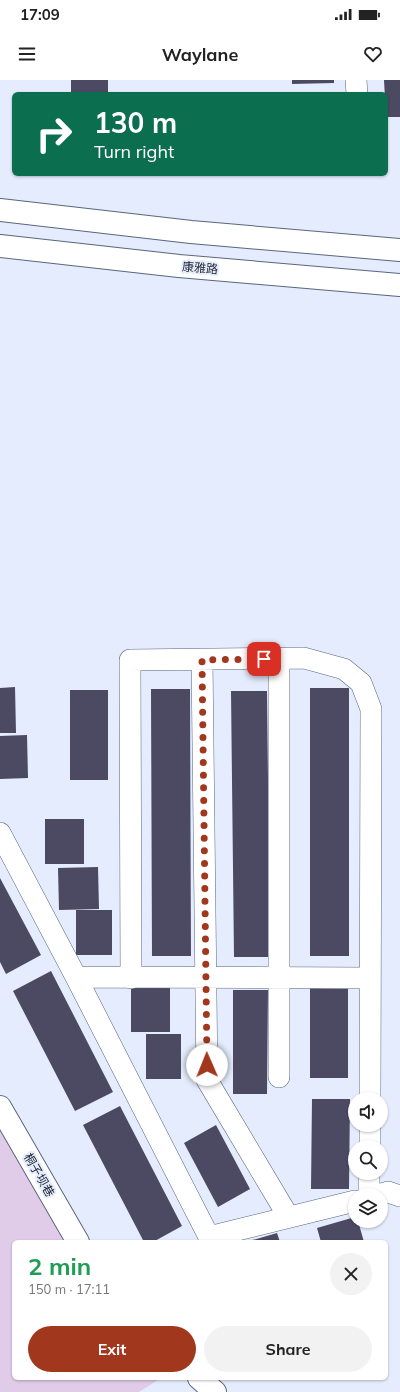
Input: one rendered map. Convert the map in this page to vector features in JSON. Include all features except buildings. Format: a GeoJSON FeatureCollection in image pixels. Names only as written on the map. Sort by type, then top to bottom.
{"type":"FeatureCollection","features":[{"type":"Feature","properties":{"kind":"main road"},"geometry":{"type":"LineString","coordinates":[[0,210],[191,232],[400,250]]}},
{"type":"Feature","properties":{"kind":"main road","name":"康雅路"},"geometry":{"type":"LineString","coordinates":[[0,246],[179,266],[400,285]]}},
{"type":"Feature","properties":{"kind":"main road","name":"桐子坝巷"},"geometry":{"type":"LineString","coordinates":[[0,1107],[77,1240]]}},
{"type":"Feature","properties":{"kind":"main road"},"geometry":{"type":"LineString","coordinates":[[201,1380],[215,1392]]}},
{"type":"Feature","properties":{"kind":"street"},"geometry":{"type":"LineString","coordinates":[[356,80],[357,92]]}},
{"type":"Feature","properties":{"kind":"street"},"geometry":{"type":"LineString","coordinates":[[131,978],[130,660],[304,658],[344,669],[361,683],[370,709],[370,1092]]}},
{"type":"Feature","properties":{"kind":"street"},"geometry":{"type":"LineString","coordinates":[[279,659],[279,1077]]}},
{"type":"Feature","properties":{"kind":"street"},"geometry":{"type":"LineString","coordinates":[[202,660],[207,1080],[288,1216]]}},
{"type":"Feature","properties":{"kind":"street"},"geometry":{"type":"LineString","coordinates":[[0,834],[76,977],[209,1237],[288,1216],[348,1203]]}},
{"type":"Feature","properties":{"kind":"street"},"geometry":{"type":"LineString","coordinates":[[76,977],[370,978]]}},
{"type":"Feature","properties":{"kind":"street"},"geometry":{"type":"LineString","coordinates":[[388,1192],[400,1196]]}},
{"type":"Feature","properties":{"kind":"shaded area"},"geometry":{"type":"Polygon","coordinates":[[[0,1129],[65,1240],[12,1240],[12,1380],[158,1380],[139,1392],[0,1392],[0,1129]]]}},
{"type":"Feature","properties":{"kind":"route"},"geometry":{"type":"LineString","coordinates":[[207,1065],[202,660],[264,659]]}}]}
